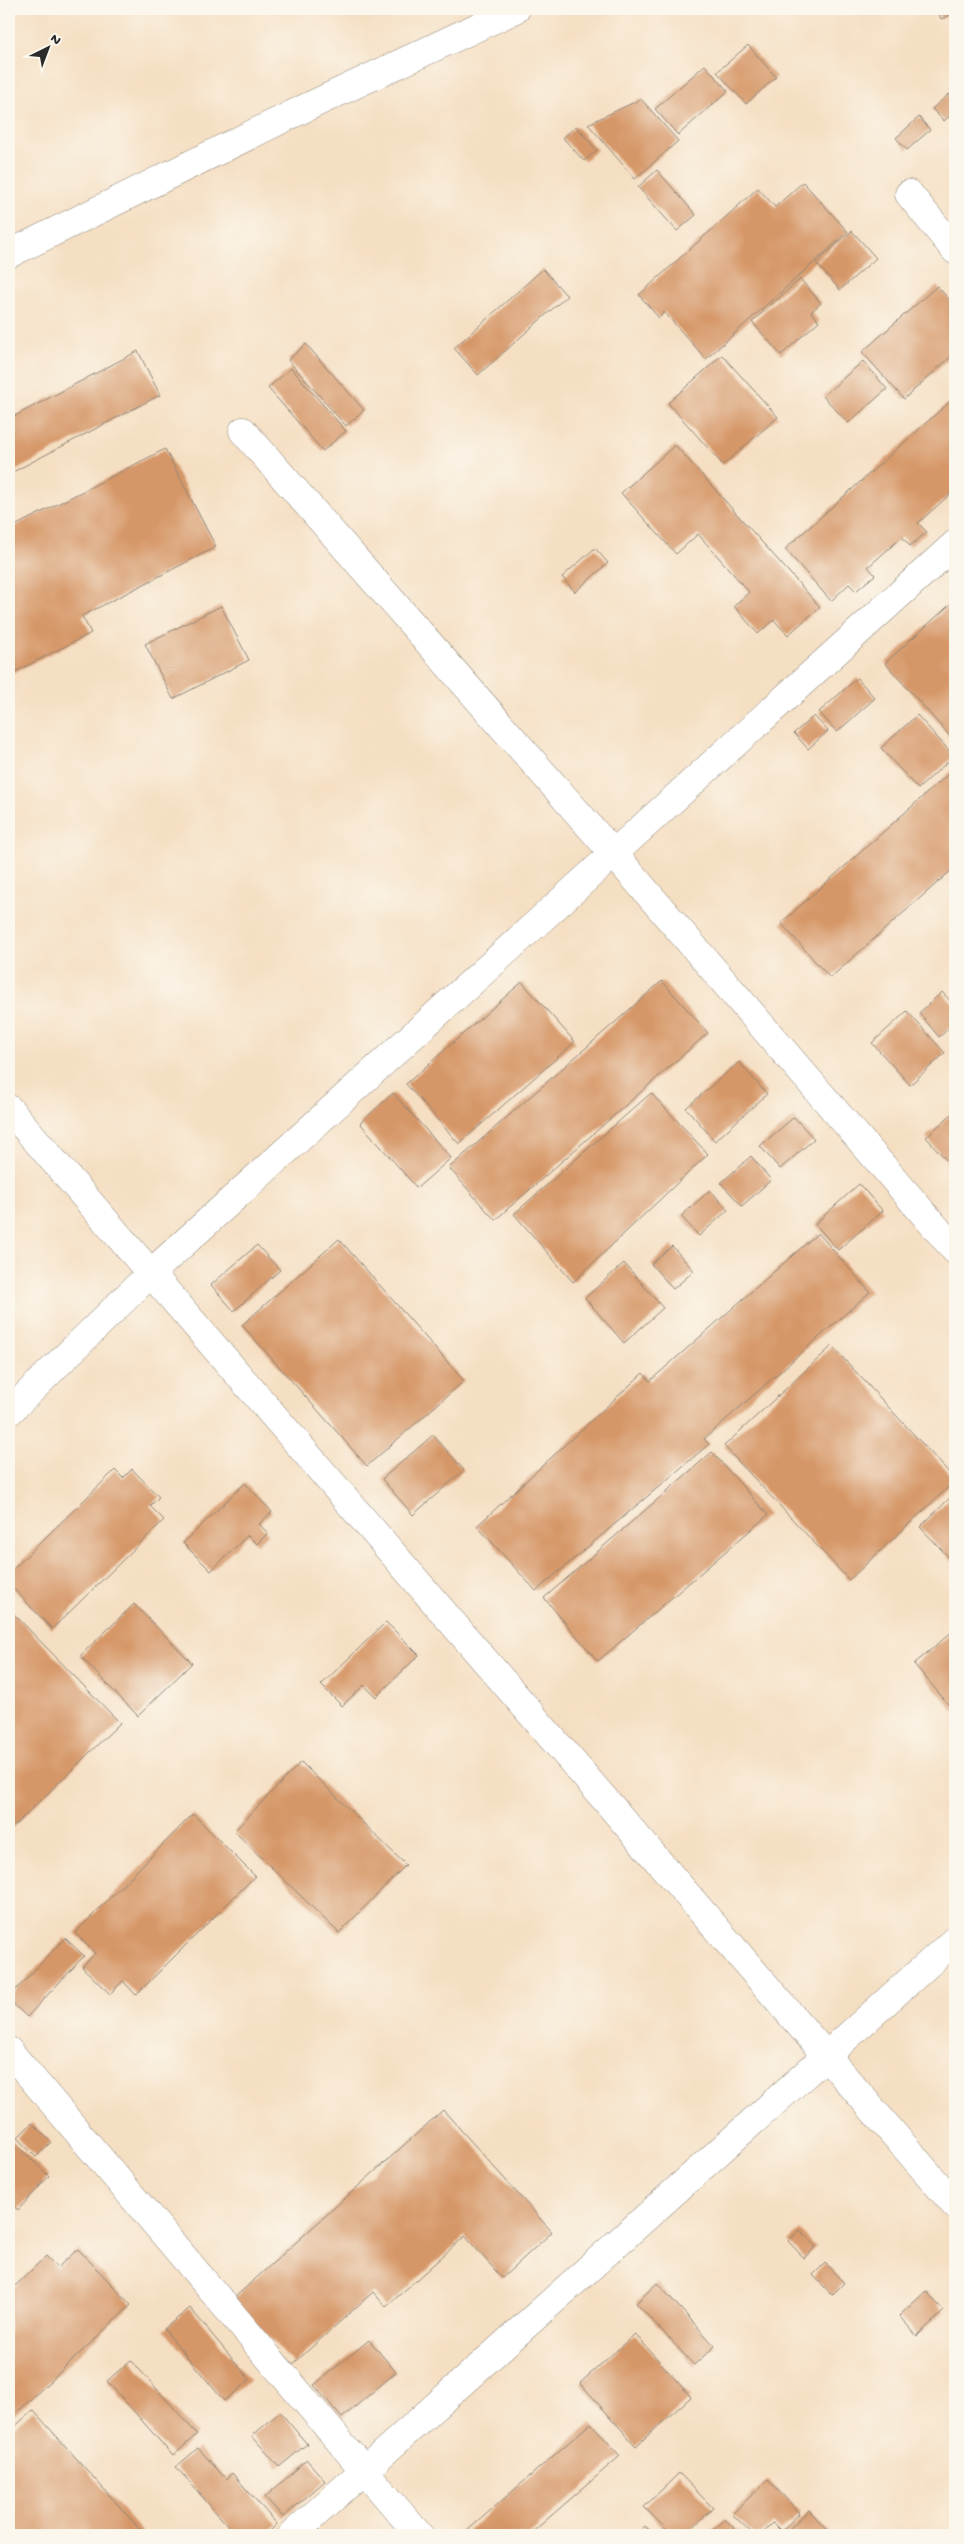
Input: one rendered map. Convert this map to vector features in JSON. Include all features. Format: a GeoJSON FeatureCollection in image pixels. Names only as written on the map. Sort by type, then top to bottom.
{"type":"FeatureCollection","features":[{"type":"Feature","properties":{"kind":"street"},"geometry":{"type":"LineString","coordinates":[[9,254],[303,109],[516,9]]}},
{"type":"Feature","properties":{"kind":"street"},"geometry":{"type":"LineString","coordinates":[[909,194],[955,250]]}},
{"type":"Feature","properties":{"kind":"street"},"geometry":{"type":"LineString","coordinates":[[243,431],[613,853],[955,1250]]}},
{"type":"Feature","properties":{"kind":"street"},"geometry":{"type":"LineString","coordinates":[[9,1412],[151,1272],[955,544]]}},
{"type":"Feature","properties":{"kind":"street"},"geometry":{"type":"LineString","coordinates":[[9,1109],[955,2205]]}},
{"type":"Feature","properties":{"kind":"street"},"geometry":{"type":"LineString","coordinates":[[292,2535],[955,1940]]}},
{"type":"Feature","properties":{"kind":"street"},"geometry":{"type":"LineString","coordinates":[[9,2051],[419,2535]]}},
{"type":"Feature","properties":{"kind":"building"},"geometry":{"type":"Polygon","coordinates":[[[937,9],[955,9],[955,13],[941,19],[937,9]]]}},
{"type":"Feature","properties":{"kind":"building"},"geometry":{"type":"Polygon","coordinates":[[[748,45],[776,77],[746,104],[717,72],[748,45]]]}},
{"type":"Feature","properties":{"kind":"building"},"geometry":{"type":"Polygon","coordinates":[[[705,65],[728,91],[678,135],[655,109],[705,65]]]}},
{"type":"Feature","properties":{"kind":"building"},"geometry":{"type":"Polygon","coordinates":[[[949,94],[955,101],[955,111],[944,121],[932,109],[949,94]]]}},
{"type":"Feature","properties":{"kind":"building"},"geometry":{"type":"Polygon","coordinates":[[[641,99],[678,141],[635,179],[588,124],[641,99]]]}},
{"type":"Feature","properties":{"kind":"building"},"geometry":{"type":"Polygon","coordinates":[[[919,117],[930,130],[907,150],[896,138],[919,117]]]}},
{"type":"Feature","properties":{"kind":"building"},"geometry":{"type":"Polygon","coordinates":[[[576,126],[597,150],[584,161],[563,138],[576,126]]]}},
{"type":"Feature","properties":{"kind":"building"},"geometry":{"type":"Polygon","coordinates":[[[657,170],[696,215],[677,231],[638,187],[657,170]]]}},
{"type":"Feature","properties":{"kind":"building"},"geometry":{"type":"Polygon","coordinates":[[[803,182],[848,232],[706,359],[664,312],[659,318],[639,295],[758,188],[775,207],[803,182]]]}},
{"type":"Feature","properties":{"kind":"building"},"geometry":{"type":"Polygon","coordinates":[[[852,231],[876,258],[840,290],[816,263],[852,231]]]}},
{"type":"Feature","properties":{"kind":"building"},"geometry":{"type":"Polygon","coordinates":[[[543,269],[567,296],[478,375],[454,348],[543,269]]]}},
{"type":"Feature","properties":{"kind":"building"},"geometry":{"type":"Polygon","coordinates":[[[800,279],[821,303],[811,312],[819,321],[781,355],[752,322],[800,279]]]}},
{"type":"Feature","properties":{"kind":"building"},"geometry":{"type":"Polygon","coordinates":[[[937,286],[955,306],[955,353],[904,399],[862,352],[937,286]]]}},
{"type":"Feature","properties":{"kind":"building"},"geometry":{"type":"Polygon","coordinates":[[[306,344],[364,410],[346,426],[288,360],[306,344]]]}},
{"type":"Feature","properties":{"kind":"building"},"geometry":{"type":"Polygon","coordinates":[[[138,351],[160,395],[9,474],[9,419],[138,351]]]}},
{"type":"Feature","properties":{"kind":"building"},"geometry":{"type":"Polygon","coordinates":[[[722,355],[778,417],[723,465],[668,403],[722,355]]]}},
{"type":"Feature","properties":{"kind":"building"},"geometry":{"type":"Polygon","coordinates":[[[863,361],[887,389],[848,423],[823,396],[863,361]]]}},
{"type":"Feature","properties":{"kind":"building"},"geometry":{"type":"Polygon","coordinates":[[[291,368],[346,431],[323,451],[268,388],[291,368]]]}},
{"type":"Feature","properties":{"kind":"building"},"geometry":{"type":"Polygon","coordinates":[[[955,397],[955,490],[918,523],[927,532],[910,546],[902,537],[868,567],[875,575],[856,591],[849,584],[831,601],[785,549],[955,397]]]}},
{"type":"Feature","properties":{"kind":"building"},"geometry":{"type":"Polygon","coordinates":[[[675,445],[820,607],[788,635],[774,620],[758,634],[734,606],[749,592],[698,534],[676,554],[621,493],[675,445]]]}},
{"type":"Feature","properties":{"kind":"building"},"geometry":{"type":"Polygon","coordinates":[[[165,449],[216,547],[82,616],[91,633],[9,675],[9,529],[165,449]]]}},
{"type":"Feature","properties":{"kind":"building"},"geometry":{"type":"Polygon","coordinates":[[[595,548],[608,563],[575,592],[562,577],[595,548]]]}},
{"type":"Feature","properties":{"kind":"building"},"geometry":{"type":"Polygon","coordinates":[[[955,600],[955,742],[885,663],[955,600]]]}},
{"type":"Feature","properties":{"kind":"building"},"geometry":{"type":"Polygon","coordinates":[[[221,606],[249,660],[173,699],[145,644],[221,606]]]}},
{"type":"Feature","properties":{"kind":"building"},"geometry":{"type":"Polygon","coordinates":[[[857,678],[875,698],[837,732],[819,712],[857,678]]]}},
{"type":"Feature","properties":{"kind":"building"},"geometry":{"type":"Polygon","coordinates":[[[917,715],[954,756],[918,789],[881,748],[917,715]]]}},
{"type":"Feature","properties":{"kind":"building"},"geometry":{"type":"Polygon","coordinates":[[[814,716],[828,731],[808,749],[794,733],[814,716]]]}},
{"type":"Feature","properties":{"kind":"building"},"geometry":{"type":"Polygon","coordinates":[[[955,768],[955,867],[830,978],[781,923],[955,768]]]}},
{"type":"Feature","properties":{"kind":"building"},"geometry":{"type":"Polygon","coordinates":[[[662,981],[708,1033],[495,1220],[449,1168],[662,981]]]}},
{"type":"Feature","properties":{"kind":"building"},"geometry":{"type":"Polygon","coordinates":[[[522,982],[575,1042],[459,1144],[406,1084],[522,982]]]}},
{"type":"Feature","properties":{"kind":"building"},"geometry":{"type":"Polygon","coordinates":[[[942,992],[955,1006],[955,1023],[939,1037],[919,1013],[942,992]]]}},
{"type":"Feature","properties":{"kind":"building"},"geometry":{"type":"Polygon","coordinates":[[[907,1011],[945,1053],[910,1085],[872,1043],[907,1011]]]}},
{"type":"Feature","properties":{"kind":"building"},"geometry":{"type":"Polygon","coordinates":[[[739,1062],[767,1094],[715,1141],[686,1108],[739,1062]]]}},
{"type":"Feature","properties":{"kind":"building"},"geometry":{"type":"Polygon","coordinates":[[[393,1093],[451,1158],[417,1188],[360,1123],[393,1093]]]}},
{"type":"Feature","properties":{"kind":"building"},"geometry":{"type":"Polygon","coordinates":[[[651,1093],[708,1154],[573,1282],[514,1214],[651,1093]]]}},
{"type":"Feature","properties":{"kind":"building"},"geometry":{"type":"Polygon","coordinates":[[[955,1111],[955,1170],[926,1137],[955,1111]]]}},
{"type":"Feature","properties":{"kind":"building"},"geometry":{"type":"Polygon","coordinates":[[[794,1117],[814,1139],[780,1169],[760,1146],[794,1117]]]}},
{"type":"Feature","properties":{"kind":"building"},"geometry":{"type":"Polygon","coordinates":[[[751,1156],[771,1180],[742,1206],[721,1183],[751,1156]]]}},
{"type":"Feature","properties":{"kind":"building"},"geometry":{"type":"Polygon","coordinates":[[[859,1184],[883,1211],[838,1250],[815,1224],[859,1184]]]}},
{"type":"Feature","properties":{"kind":"building"},"geometry":{"type":"Polygon","coordinates":[[[710,1190],[728,1210],[699,1236],[681,1216],[710,1190]]]}},
{"type":"Feature","properties":{"kind":"building"},"geometry":{"type":"Polygon","coordinates":[[[818,1233],[870,1292],[704,1439],[709,1444],[536,1591],[477,1526],[643,1373],[650,1381],[818,1233]]]}},
{"type":"Feature","properties":{"kind":"building"},"geometry":{"type":"Polygon","coordinates":[[[339,1239],[464,1381],[367,1466],[242,1325],[339,1239]]]}},
{"type":"Feature","properties":{"kind":"building"},"geometry":{"type":"Polygon","coordinates":[[[257,1245],[280,1270],[234,1311],[211,1285],[257,1245]]]}},
{"type":"Feature","properties":{"kind":"building"},"geometry":{"type":"Polygon","coordinates":[[[672,1246],[694,1271],[673,1289],[651,1264],[672,1246]]]}},
{"type":"Feature","properties":{"kind":"building"},"geometry":{"type":"Polygon","coordinates":[[[624,1263],[663,1308],[624,1343],[585,1298],[624,1263]]]}},
{"type":"Feature","properties":{"kind":"building"},"geometry":{"type":"Polygon","coordinates":[[[832,1346],[955,1479],[849,1580],[724,1446],[832,1346]]]}},
{"type":"Feature","properties":{"kind":"building"},"geometry":{"type":"Polygon","coordinates":[[[433,1435],[464,1470],[413,1515],[382,1479],[433,1435]]]}},
{"type":"Feature","properties":{"kind":"building"},"geometry":{"type":"Polygon","coordinates":[[[712,1452],[768,1515],[598,1661],[544,1598],[712,1452]]]}},
{"type":"Feature","properties":{"kind":"building"},"geometry":{"type":"Polygon","coordinates":[[[132,1469],[159,1497],[150,1506],[164,1520],[52,1629],[9,1584],[9,1573],[115,1470],[123,1478],[132,1469]]]}},
{"type":"Feature","properties":{"kind":"building"},"geometry":{"type":"Polygon","coordinates":[[[245,1483],[272,1512],[259,1524],[268,1533],[257,1544],[248,1535],[211,1571],[183,1543],[245,1483]]]}},
{"type":"Feature","properties":{"kind":"building"},"geometry":{"type":"Polygon","coordinates":[[[955,1493],[955,1564],[920,1527],[955,1493]]]}},
{"type":"Feature","properties":{"kind":"building"},"geometry":{"type":"Polygon","coordinates":[[[134,1604],[192,1663],[138,1716],[80,1656],[134,1604]]]}},
{"type":"Feature","properties":{"kind":"building"},"geometry":{"type":"Polygon","coordinates":[[[9,1609],[120,1723],[9,1831],[9,1609]]]}},
{"type":"Feature","properties":{"kind":"building"},"geometry":{"type":"Polygon","coordinates":[[[386,1622],[419,1655],[376,1697],[364,1685],[342,1706],[321,1685],[386,1622]]]}},
{"type":"Feature","properties":{"kind":"building"},"geometry":{"type":"Polygon","coordinates":[[[953,1631],[955,1633],[955,1712],[914,1664],[953,1631]]]}},
{"type":"Feature","properties":{"kind":"building"},"geometry":{"type":"Polygon","coordinates":[[[301,1762],[406,1865],[339,1933],[234,1831],[301,1762]]]}},
{"type":"Feature","properties":{"kind":"building"},"geometry":{"type":"Polygon","coordinates":[[[193,1814],[255,1876],[136,1995],[123,1981],[110,1994],[82,1967],[95,1953],[75,1933],[193,1814]]]}},
{"type":"Feature","properties":{"kind":"building"},"geometry":{"type":"Polygon","coordinates":[[[65,1938],[84,1956],[27,2017],[9,2000],[9,1997],[65,1938]]]}},
{"type":"Feature","properties":{"kind":"building"},"geometry":{"type":"Polygon","coordinates":[[[443,2110],[552,2232],[502,2278],[465,2236],[386,2307],[373,2292],[293,2364],[234,2298],[443,2110]]]}},
{"type":"Feature","properties":{"kind":"building"},"geometry":{"type":"Polygon","coordinates":[[[32,2123],[51,2142],[36,2157],[17,2138],[32,2123]]]}},
{"type":"Feature","properties":{"kind":"building"},"geometry":{"type":"Polygon","coordinates":[[[9,2138],[49,2176],[18,2210],[9,2202],[9,2138]]]}},
{"type":"Feature","properties":{"kind":"building"},"geometry":{"type":"Polygon","coordinates":[[[800,2230],[816,2247],[804,2258],[788,2241],[800,2230]]]}},
{"type":"Feature","properties":{"kind":"building"},"geometry":{"type":"Polygon","coordinates":[[[78,2249],[131,2305],[12,2417],[9,2414],[9,2292],[46,2256],[57,2268],[78,2249]]]}},
{"type":"Feature","properties":{"kind":"building"},"geometry":{"type":"Polygon","coordinates":[[[825,2263],[844,2283],[832,2295],[813,2275],[825,2263]]]}},
{"type":"Feature","properties":{"kind":"building"},"geometry":{"type":"Polygon","coordinates":[[[657,2283],[715,2346],[694,2365],[636,2303],[657,2283]]]}},
{"type":"Feature","properties":{"kind":"building"},"geometry":{"type":"Polygon","coordinates":[[[926,2291],[944,2311],[917,2336],[899,2316],[926,2291]]]}},
{"type":"Feature","properties":{"kind":"building"},"geometry":{"type":"Polygon","coordinates":[[[190,2308],[250,2380],[224,2401],[164,2329],[190,2308]]]}},
{"type":"Feature","properties":{"kind":"building"},"geometry":{"type":"Polygon","coordinates":[[[635,2334],[691,2397],[636,2446],[580,2383],[635,2334]]]}},
{"type":"Feature","properties":{"kind":"building"},"geometry":{"type":"Polygon","coordinates":[[[369,2340],[396,2372],[342,2418],[314,2385],[369,2340]]]}},
{"type":"Feature","properties":{"kind":"building"},"geometry":{"type":"Polygon","coordinates":[[[131,2360],[197,2434],[173,2456],[107,2381],[131,2360]]]}},
{"type":"Feature","properties":{"kind":"building"},"geometry":{"type":"Polygon","coordinates":[[[33,2410],[145,2535],[9,2535],[9,2432],[33,2410]]]}},
{"type":"Feature","properties":{"kind":"building"},"geometry":{"type":"Polygon","coordinates":[[[280,2412],[307,2444],[279,2467],[252,2436],[280,2412]]]}},
{"type":"Feature","properties":{"kind":"building"},"geometry":{"type":"Polygon","coordinates":[[[591,2423],[620,2456],[529,2535],[473,2535],[468,2530],[591,2423]]]}},
{"type":"Feature","properties":{"kind":"building"},"geometry":{"type":"Polygon","coordinates":[[[198,2448],[226,2479],[232,2473],[277,2524],[266,2535],[236,2535],[176,2467],[198,2448]]]}},
{"type":"Feature","properties":{"kind":"building"},"geometry":{"type":"Polygon","coordinates":[[[307,2460],[325,2481],[283,2517],[265,2497],[307,2460]]]}},
{"type":"Feature","properties":{"kind":"building"},"geometry":{"type":"Polygon","coordinates":[[[679,2473],[713,2508],[685,2535],[672,2535],[644,2507],[679,2473]]]}},
{"type":"Feature","properties":{"kind":"building"},"geometry":{"type":"Polygon","coordinates":[[[768,2480],[800,2513],[781,2531],[773,2523],[761,2535],[754,2535],[732,2514],[768,2480]]]}},
{"type":"Feature","properties":{"kind":"building"},"geometry":{"type":"Polygon","coordinates":[[[809,2510],[832,2535],[787,2535],[785,2533],[809,2510]]]}},
{"type":"Feature","properties":{"kind":"building"},"geometry":{"type":"Polygon","coordinates":[[[725,2519],[741,2535],[708,2535],[725,2519]]]}},
{"type":"Feature","properties":{"kind":"building"},"geometry":{"type":"Polygon","coordinates":[[[645,2526],[655,2535],[636,2535],[645,2526]]]}}]}
